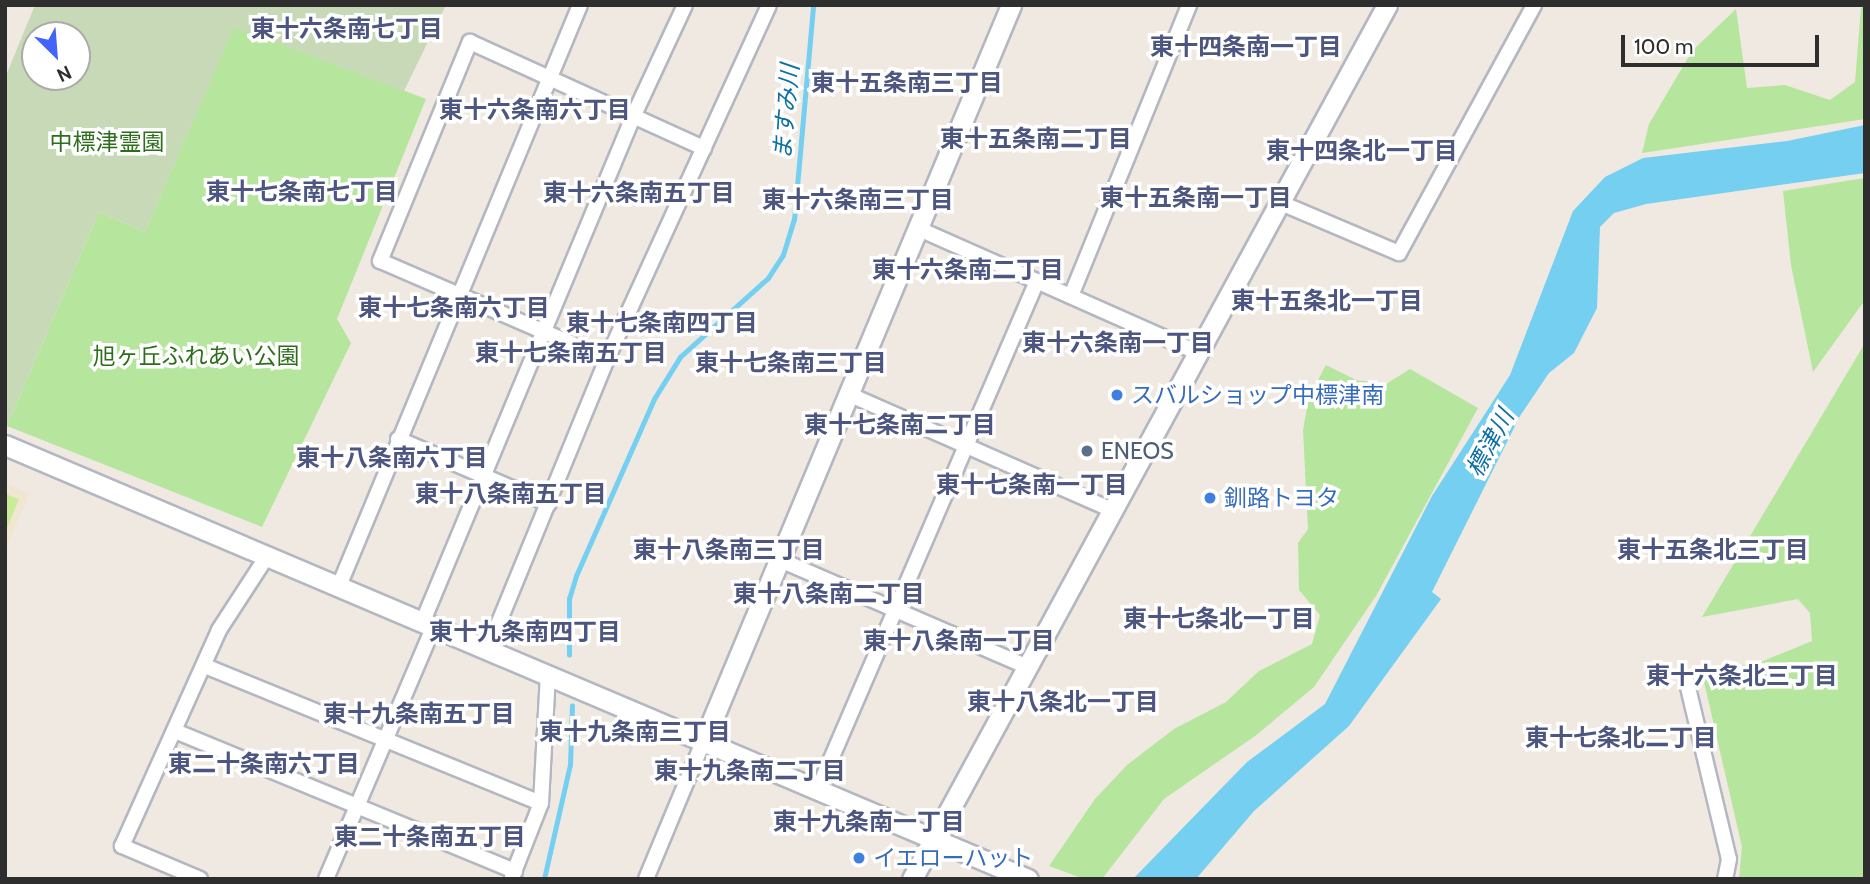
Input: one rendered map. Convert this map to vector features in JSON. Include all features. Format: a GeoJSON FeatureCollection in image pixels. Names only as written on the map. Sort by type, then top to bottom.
{"type":"FeatureCollection","features":[{"type":"Feature","properties":{"kind":"street"},"geometry":{"type":"LineString","coordinates":[[339,586],[580,5]]}},
{"type":"Feature","properties":{"kind":"street"},"geometry":{"type":"LineString","coordinates":[[326,879],[385,739],[484,477],[544,330],[633,117],[685,5]]}},
{"type":"Feature","properties":{"kind":"street"},"geometry":{"type":"LineString","coordinates":[[488,649],[607,359],[769,5]]}},
{"type":"Feature","properties":{"kind":"street"},"geometry":{"type":"LineString","coordinates":[[646,879],[1011,5]]}},
{"type":"Feature","properties":{"kind":"street"},"geometry":{"type":"LineString","coordinates":[[1071,296],[1189,5]]}},
{"type":"Feature","properties":{"kind":"street"},"geometry":{"type":"LineString","coordinates":[[912,879],[1197,352],[1282,203],[1387,5]]}},
{"type":"Feature","properties":{"kind":"street"},"geometry":{"type":"LineString","coordinates":[[1282,203],[1398,253],[1534,5]]}},
{"type":"Feature","properties":{"kind":"street"},"geometry":{"type":"LineString","coordinates":[[607,359],[380,261],[470,42],[704,148]]}},
{"type":"Feature","properties":{"kind":"street"},"geometry":{"type":"LineString","coordinates":[[919,229],[1197,352]]}},
{"type":"Feature","properties":{"kind":"street"},"geometry":{"type":"LineString","coordinates":[[819,787],[898,610],[1037,281]]}},
{"type":"Feature","properties":{"kind":"street"},"geometry":{"type":"LineString","coordinates":[[848,394],[1112,510]]}},
{"type":"Feature","properties":{"kind":"street"},"geometry":{"type":"LineString","coordinates":[[398,439],[549,504]]}},
{"type":"Feature","properties":{"kind":"street"},"geometry":{"type":"LineString","coordinates":[[5,445],[819,787],[1028,879]]}},
{"type":"Feature","properties":{"kind":"street"},"geometry":{"type":"LineString","coordinates":[[200,879],[122,846],[219,630],[267,556]]}},
{"type":"Feature","properties":{"kind":"street"},"geometry":{"type":"LineString","coordinates":[[778,559],[1028,667]]}},
{"type":"Feature","properties":{"kind":"street"},"geometry":{"type":"LineString","coordinates":[[205,666],[541,803]]}},
{"type":"Feature","properties":{"kind":"street"},"geometry":{"type":"LineString","coordinates":[[175,731],[356,804],[513,875],[541,803],[548,674]]}},
{"type":"Feature","properties":{"kind":"street"},"geometry":{"type":"LineString","coordinates":[[1686,679],[1730,859],[1725,879]]}},
{"type":"Feature","properties":{"kind":"shaded area"},"geometry":{"type":"Polygon","coordinates":[[[5,483],[30,493],[5,551],[5,483]]]}},
{"type":"Feature","properties":{"kind":"green space","name":"中標津霊園"},"geometry":{"type":"Polygon","coordinates":[[[35,5],[446,5],[404,91],[234,27],[145,232],[99,212],[7,426],[5,78],[21,39],[21,91],[91,91],[91,21],[28,21],[35,5]]]}},
{"type":"Feature","properties":{"kind":"green space"},"geometry":{"type":"Polygon","coordinates":[[[1865,5],[1865,119],[1642,153],[1649,124],[1692,51],[1736,9],[1747,88],[1785,85],[1830,100],[1855,82],[1861,8],[1865,5]]]}},
{"type":"Feature","properties":{"kind":"green space","name":"旭ヶ丘ふれあい公園"},"geometry":{"type":"Polygon","coordinates":[[[234,26],[426,99],[337,319],[351,343],[262,527],[7,426],[99,212],[145,232],[234,26]]]}},
{"type":"Feature","properties":{"kind":"green space"},"geometry":{"type":"Polygon","coordinates":[[[1865,178],[1865,300],[1813,372],[1791,265],[1783,191],[1865,178]]]}},
{"type":"Feature","properties":{"kind":"green space"},"geometry":{"type":"Polygon","coordinates":[[[1865,343],[1865,879],[1739,879],[1742,847],[1702,673],[1763,661],[1812,641],[1810,613],[1798,599],[1702,617],[1865,343]]]}},
{"type":"Feature","properties":{"kind":"green space"},"geometry":{"type":"Polygon","coordinates":[[[1326,365],[1356,380],[1386,384],[1410,369],[1478,408],[1376,596],[1314,687],[1255,736],[1164,799],[1102,879],[1084,879],[1049,866],[1095,799],[1127,765],[1174,729],[1226,702],[1259,671],[1312,644],[1320,615],[1299,590],[1298,543],[1308,529],[1303,430],[1309,397],[1326,365]]]}},
{"type":"Feature","properties":{"kind":"green space"},"geometry":{"type":"Polygon","coordinates":[[[5,494],[19,499],[5,533],[5,494]]]}},
{"type":"Feature","properties":{"kind":"water","name":"標津川"},"geometry":{"type":"Polygon","coordinates":[[[1865,125],[1865,173],[1646,204],[1614,213],[1600,227],[1597,308],[1574,353],[1549,373],[1520,416],[1432,592],[1441,599],[1349,726],[1254,811],[1196,879],[1133,879],[1247,762],[1325,704],[1432,496],[1510,375],[1573,211],[1605,177],[1643,158],[1787,141],[1865,125]]]}},
{"type":"Feature","properties":{"kind":"waterway","name":"ますみ川"},"geometry":{"type":"LineString","coordinates":[[569,655],[569,599],[576,576],[654,399],[680,357],[768,278],[783,255],[794,220],[813,5]]}},
{"type":"Feature","properties":{"kind":"waterway","name":"ますみ川"},"geometry":{"type":"LineString","coordinates":[[544,879],[570,765],[572,706]]}},
{"type":"Feature","properties":{"kind":"place","name":"スバルショップ中標津南"},"geometry":{"type":"Point","coordinates":[1117,395]}},
{"type":"Feature","properties":{"kind":"place","name":"ENEOS"},"geometry":{"type":"Point","coordinates":[1087,451]}},
{"type":"Feature","properties":{"kind":"place","name":"釧路トヨタ"},"geometry":{"type":"Point","coordinates":[1210,498]}},
{"type":"Feature","properties":{"kind":"place","name":"イエローハット"},"geometry":{"type":"Point","coordinates":[859,858]}},
{"type":"Feature","properties":{"kind":"district","name":"東十六条南七丁目"},"geometry":{"type":"Point","coordinates":[347,29]}},
{"type":"Feature","properties":{"kind":"district","name":"東十四条南一丁目"},"geometry":{"type":"Point","coordinates":[1246,47]}},
{"type":"Feature","properties":{"kind":"district","name":"東十五条南三丁目"},"geometry":{"type":"Point","coordinates":[907,83]}},
{"type":"Feature","properties":{"kind":"district","name":"東十六条南六丁目"},"geometry":{"type":"Point","coordinates":[535,110]}},
{"type":"Feature","properties":{"kind":"district","name":"東十五条南二丁目"},"geometry":{"type":"Point","coordinates":[1036,139]}},
{"type":"Feature","properties":{"kind":"district","name":"東十四条北一丁目"},"geometry":{"type":"Point","coordinates":[1362,151]}},
{"type":"Feature","properties":{"kind":"district","name":"東十七条南七丁目"},"geometry":{"type":"Point","coordinates":[302,192]}},
{"type":"Feature","properties":{"kind":"district","name":"東十六条南五丁目"},"geometry":{"type":"Point","coordinates":[639,193]}},
{"type":"Feature","properties":{"kind":"district","name":"東十五条南一丁目"},"geometry":{"type":"Point","coordinates":[1196,198]}},
{"type":"Feature","properties":{"kind":"district","name":"東十六条南三丁目"},"geometry":{"type":"Point","coordinates":[858,200]}},
{"type":"Feature","properties":{"kind":"district","name":"東十六条南二丁目"},"geometry":{"type":"Point","coordinates":[968,270]}},
{"type":"Feature","properties":{"kind":"district","name":"東十五条北一丁目"},"geometry":{"type":"Point","coordinates":[1327,301]}},
{"type":"Feature","properties":{"kind":"district","name":"東十七条南六丁目"},"geometry":{"type":"Point","coordinates":[454,308]}},
{"type":"Feature","properties":{"kind":"district","name":"東十七条南四丁目"},"geometry":{"type":"Point","coordinates":[662,323]}},
{"type":"Feature","properties":{"kind":"district","name":"東十六条南一丁目"},"geometry":{"type":"Point","coordinates":[1118,343]}},
{"type":"Feature","properties":{"kind":"district","name":"東十七条南五丁目"},"geometry":{"type":"Point","coordinates":[571,353]}},
{"type":"Feature","properties":{"kind":"district","name":"東十七条南三丁目"},"geometry":{"type":"Point","coordinates":[791,363]}},
{"type":"Feature","properties":{"kind":"district","name":"東十七条南二丁目"},"geometry":{"type":"Point","coordinates":[900,425]}},
{"type":"Feature","properties":{"kind":"district","name":"東十八条南六丁目"},"geometry":{"type":"Point","coordinates":[392,458]}},
{"type":"Feature","properties":{"kind":"district","name":"東十七条南一丁目"},"geometry":{"type":"Point","coordinates":[1032,485]}},
{"type":"Feature","properties":{"kind":"district","name":"東十八条南五丁目"},"geometry":{"type":"Point","coordinates":[511,494]}},
{"type":"Feature","properties":{"kind":"district","name":"東十八条南三丁目"},"geometry":{"type":"Point","coordinates":[729,550]}},
{"type":"Feature","properties":{"kind":"district","name":"東十五条北三丁目"},"geometry":{"type":"Point","coordinates":[1713,550]}},
{"type":"Feature","properties":{"kind":"district","name":"東十八条南二丁目"},"geometry":{"type":"Point","coordinates":[829,594]}},
{"type":"Feature","properties":{"kind":"district","name":"東十七条北一丁目"},"geometry":{"type":"Point","coordinates":[1219,619]}},
{"type":"Feature","properties":{"kind":"district","name":"東十九条南四丁目"},"geometry":{"type":"Point","coordinates":[525,632]}},
{"type":"Feature","properties":{"kind":"district","name":"東十八条南一丁目"},"geometry":{"type":"Point","coordinates":[959,641]}},
{"type":"Feature","properties":{"kind":"district","name":"東十六条北三丁目"},"geometry":{"type":"Point","coordinates":[1742,676]}},
{"type":"Feature","properties":{"kind":"district","name":"東十八条北一丁目"},"geometry":{"type":"Point","coordinates":[1063,702]}},
{"type":"Feature","properties":{"kind":"district","name":"東十九条南五丁目"},"geometry":{"type":"Point","coordinates":[419,714]}},
{"type":"Feature","properties":{"kind":"district","name":"東十九条南三丁目"},"geometry":{"type":"Point","coordinates":[635,732]}},
{"type":"Feature","properties":{"kind":"district","name":"東十七条北二丁目"},"geometry":{"type":"Point","coordinates":[1621,738]}},
{"type":"Feature","properties":{"kind":"district","name":"東二十条南六丁目"},"geometry":{"type":"Point","coordinates":[264,764]}},
{"type":"Feature","properties":{"kind":"district","name":"東十九条南二丁目"},"geometry":{"type":"Point","coordinates":[750,771]}},
{"type":"Feature","properties":{"kind":"district","name":"東十九条南一丁目"},"geometry":{"type":"Point","coordinates":[869,822]}},
{"type":"Feature","properties":{"kind":"district","name":"東二十条南五丁目"},"geometry":{"type":"Point","coordinates":[430,837]}}]}
